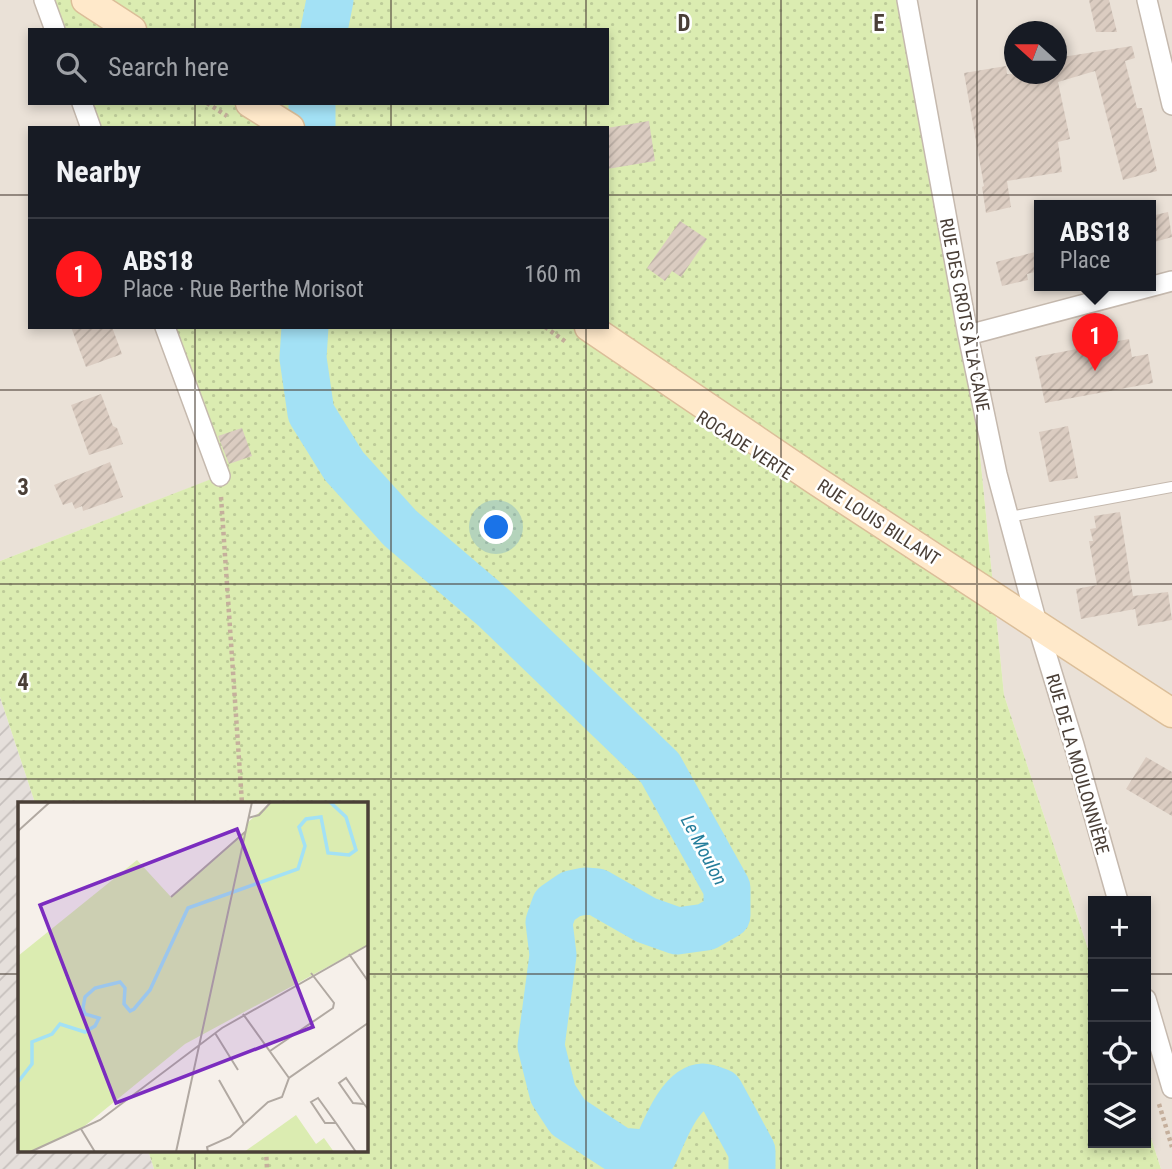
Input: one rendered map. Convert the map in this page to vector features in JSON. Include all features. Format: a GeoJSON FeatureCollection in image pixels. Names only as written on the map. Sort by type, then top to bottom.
{"type":"FeatureCollection","features":[{"type":"Feature","properties":{"kind":"street"},"geometry":{"type":"LineString","coordinates":[[44,0],[54,28]]}},
{"type":"Feature","properties":{"kind":"street"},"geometry":{"type":"LineString","coordinates":[[86,0],[129,28]]}},
{"type":"Feature","properties":{"kind":"street","name":"RUE DES CROTS À LA CANE"},"geometry":{"type":"LineString","coordinates":[[907,0],[968,335],[997,474],[1038,626]]}},
{"type":"Feature","properties":{"kind":"street"},"geometry":{"type":"LineString","coordinates":[[1147,0],[1172,105]]}},
{"type":"Feature","properties":{"kind":"street"},"geometry":{"type":"LineString","coordinates":[[83,105],[90,126]]}},
{"type":"Feature","properties":{"kind":"street"},"geometry":{"type":"LineString","coordinates":[[253,105],[287,126]]}},
{"type":"Feature","properties":{"kind":"street"},"geometry":{"type":"LineString","coordinates":[[968,335],[1134,291]]}},
{"type":"Feature","properties":{"kind":"street"},"geometry":{"type":"LineString","coordinates":[[166,329],[219,476]]}},
{"type":"Feature","properties":{"kind":"street","name":"RUE LOUIS BILLANT"},"geometry":{"type":"LineString","coordinates":[[583,338],[1172,713]]}},
{"type":"Feature","properties":{"kind":"street","name":"RUE DE LA MOULONNIÈRE"},"geometry":{"type":"LineString","coordinates":[[1038,626],[1117,896]]}},
{"type":"Feature","properties":{"kind":"street"},"geometry":{"type":"LineString","coordinates":[[1151,1016],[1172,1088]]}},
{"type":"Feature","properties":{"kind":"lane"},"geometry":{"type":"LineString","coordinates":[[1009,517],[1172,487]]}},
{"type":"Feature","properties":{"kind":"path"},"geometry":{"type":"LineString","coordinates":[[552,329],[583,338]]}},
{"type":"Feature","properties":{"kind":"path"},"geometry":{"type":"LineString","coordinates":[[219,476],[242,802]]}},
{"type":"Feature","properties":{"kind":"shaded area"},"geometry":{"type":"Polygon","coordinates":[[[0,0],[44,0],[54,28],[28,28],[28,105],[83,105],[90,126],[28,126],[28,329],[166,329],[220,476],[0,561],[0,0]]]}},
{"type":"Feature","properties":{"kind":"shaded area"},"geometry":{"type":"Polygon","coordinates":[[[907,0],[1172,0],[1172,1169],[1161,1169],[1151,1138],[1151,896],[1088,896],[1088,949],[1004,695],[968,335],[907,0]]]}},
{"type":"Feature","properties":{"kind":"shaded area"},"geometry":{"type":"Polygon","coordinates":[[[0,697],[35,802],[18,802],[18,1152],[149,1152],[154,1169],[0,1169],[0,697]]]}},
{"type":"Feature","properties":{"kind":"green space"},"geometry":{"type":"Polygon","coordinates":[[[44,0],[907,0],[968,335],[1004,695],[1088,949],[1088,1148],[1151,1148],[1151,1138],[1161,1169],[154,1169],[149,1152],[368,1152],[368,802],[35,802],[0,697],[0,561],[219,476],[166,329],[609,329],[609,126],[90,126],[83,105],[609,105],[609,28],[54,28],[44,0]]]}},
{"type":"Feature","properties":{"kind":"building"},"geometry":{"type":"Polygon","coordinates":[[[1089,0],[1109,0],[1117,32],[1096,32],[1089,0]]]}},
{"type":"Feature","properties":{"kind":"building"},"geometry":{"type":"Polygon","coordinates":[[[1132,46],[1135,58],[1125,61],[1137,108],[1142,108],[1157,171],[1123,180],[1095,71],[1067,79],[1067,56],[1132,46]]]}},
{"type":"Feature","properties":{"kind":"building"},"geometry":{"type":"Polygon","coordinates":[[[1004,66],[1004,84],[1058,84],[1070,139],[1058,142],[1062,172],[1007,181],[1011,207],[986,213],[984,186],[964,73],[1004,66]]]}},
{"type":"Feature","properties":{"kind":"building"},"geometry":{"type":"Polygon","coordinates":[[[649,121],[655,161],[609,169],[609,128],[649,121]]]}},
{"type":"Feature","properties":{"kind":"building"},"geometry":{"type":"Polygon","coordinates":[[[1168,212],[1172,237],[1156,242],[1156,215],[1168,212]]]}},
{"type":"Feature","properties":{"kind":"building"},"geometry":{"type":"Polygon","coordinates":[[[680,221],[707,239],[681,277],[672,271],[665,281],[647,268],[680,221]]]}},
{"type":"Feature","properties":{"kind":"building"},"geometry":{"type":"Polygon","coordinates":[[[1034,252],[1034,272],[1027,274],[1028,280],[1002,286],[996,262],[1034,252]]]}},
{"type":"Feature","properties":{"kind":"building"},"geometry":{"type":"Polygon","coordinates":[[[72,329],[113,329],[122,354],[86,367],[72,329]]]}},
{"type":"Feature","properties":{"kind":"building"},"geometry":{"type":"Polygon","coordinates":[[[1129,339],[1132,357],[1148,354],[1153,383],[1045,403],[1035,357],[1129,339]]]}},
{"type":"Feature","properties":{"kind":"building"},"geometry":{"type":"Polygon","coordinates":[[[101,394],[123,444],[89,455],[71,405],[101,394]]]}},
{"type":"Feature","properties":{"kind":"building"},"geometry":{"type":"Polygon","coordinates":[[[1068,426],[1078,478],[1049,482],[1039,432],[1068,426]]]}},
{"type":"Feature","properties":{"kind":"building"},"geometry":{"type":"Polygon","coordinates":[[[242,428],[252,456],[229,464],[218,436],[242,428]]]}},
{"type":"Feature","properties":{"kind":"building"},"geometry":{"type":"Polygon","coordinates":[[[110,462],[123,497],[83,511],[82,506],[75,509],[72,502],[63,505],[54,485],[110,462]]]}},
{"type":"Feature","properties":{"kind":"building"},"geometry":{"type":"Polygon","coordinates":[[[1120,512],[1133,596],[1168,592],[1172,620],[1138,626],[1135,609],[1081,619],[1076,589],[1097,585],[1089,541],[1093,541],[1090,529],[1096,528],[1094,516],[1120,512]]]}},
{"type":"Feature","properties":{"kind":"building"},"geometry":{"type":"Polygon","coordinates":[[[1146,757],[1172,772],[1172,816],[1126,789],[1146,757]]]}},
{"type":"Feature","properties":{"kind":"waterway","name":"Le Moulon"},"geometry":{"type":"LineString","coordinates":[[324,28],[330,0]]}},
{"type":"Feature","properties":{"kind":"waterway","name":"Le Moulon"},"geometry":{"type":"LineString","coordinates":[[312,105],[312,126]]}},
{"type":"Feature","properties":{"kind":"waterway","name":"Le Moulon"},"geometry":{"type":"LineString","coordinates":[[305,329],[303,358],[311,413],[344,466],[400,528],[494,608],[660,768],[727,888],[727,915],[706,927],[677,931],[646,920],[597,892],[571,894],[555,905],[549,922],[553,955],[541,1046],[553,1094],[568,1117],[620,1151],[654,1154],[667,1125],[686,1095],[703,1087],[720,1092],[752,1151],[752,1169]]}},
{"type":"Feature","properties":{"kind":"place","name":"ABS18"},"geometry":{"type":"Point","coordinates":[1095,371]}}]}
